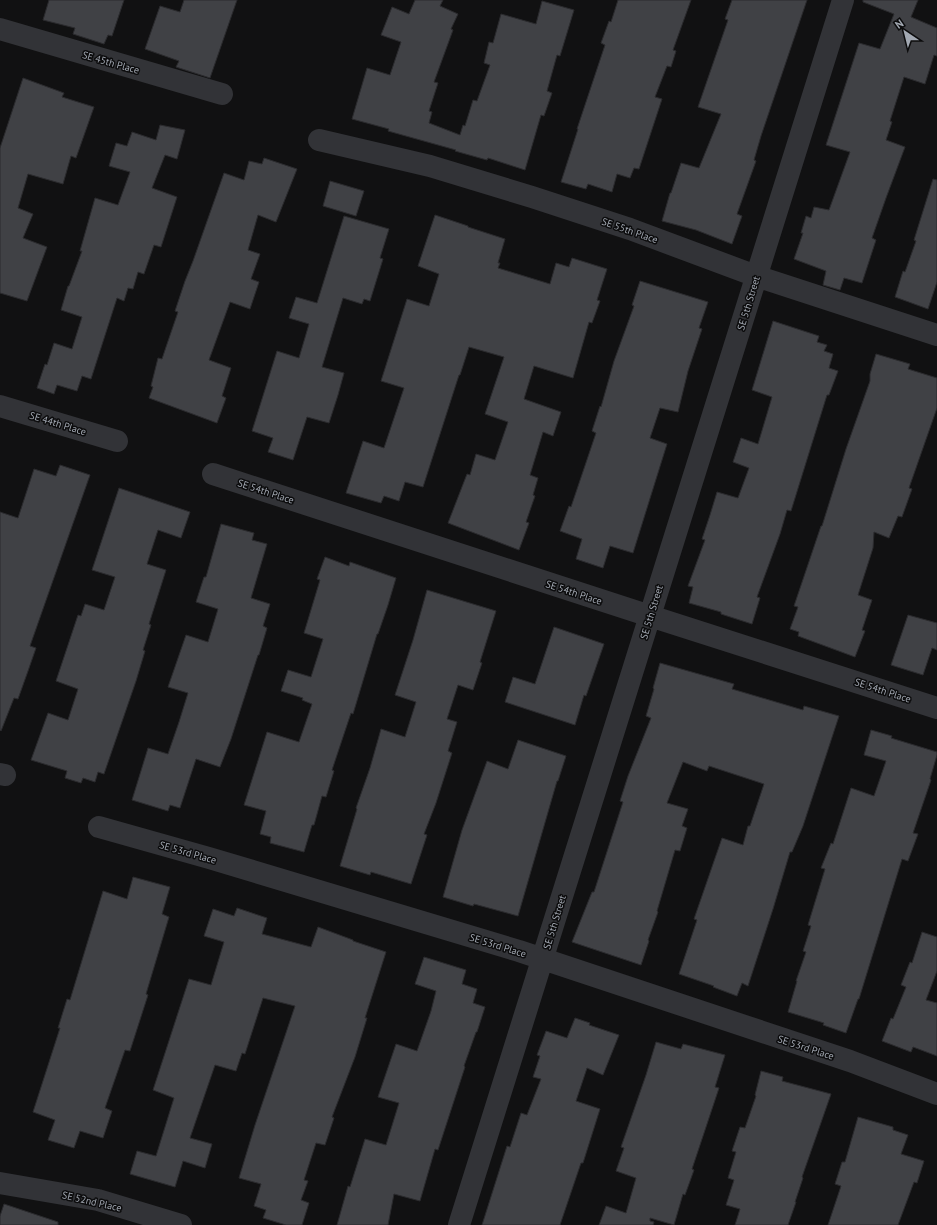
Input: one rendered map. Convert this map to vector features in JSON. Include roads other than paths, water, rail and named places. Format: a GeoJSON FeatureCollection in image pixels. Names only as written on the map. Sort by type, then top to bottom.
{"type":"FeatureCollection","features":[{"type":"Feature","properties":{"kind":"street","name":"SE 5th Street"},"geometry":{"type":"LineString","coordinates":[[459,1225],[843,0]]}},
{"type":"Feature","properties":{"kind":"street","name":"SE 45th Place"},"geometry":{"type":"LineString","coordinates":[[0,29],[222,94]]}},
{"type":"Feature","properties":{"kind":"street","name":"SE 55th Place"},"geometry":{"type":"LineString","coordinates":[[319,140],[430,166],[532,197],[630,230],[756,276],[937,335]]}},
{"type":"Feature","properties":{"kind":"street","name":"SE 44th Place"},"geometry":{"type":"LineString","coordinates":[[0,406],[117,442]]}},
{"type":"Feature","properties":{"kind":"street","name":"SE 54th Place"},"geometry":{"type":"LineString","coordinates":[[212,474],[937,708]]}},
{"type":"Feature","properties":{"kind":"street","name":"SE 53rd Place"},"geometry":{"type":"LineString","coordinates":[[100,827],[216,860],[542,958],[850,1061],[937,1094]]}},
{"type":"Feature","properties":{"kind":"street","name":"SE 52nd Place"},"geometry":{"type":"LineString","coordinates":[[0,1184],[98,1200],[181,1225]]}}]}
